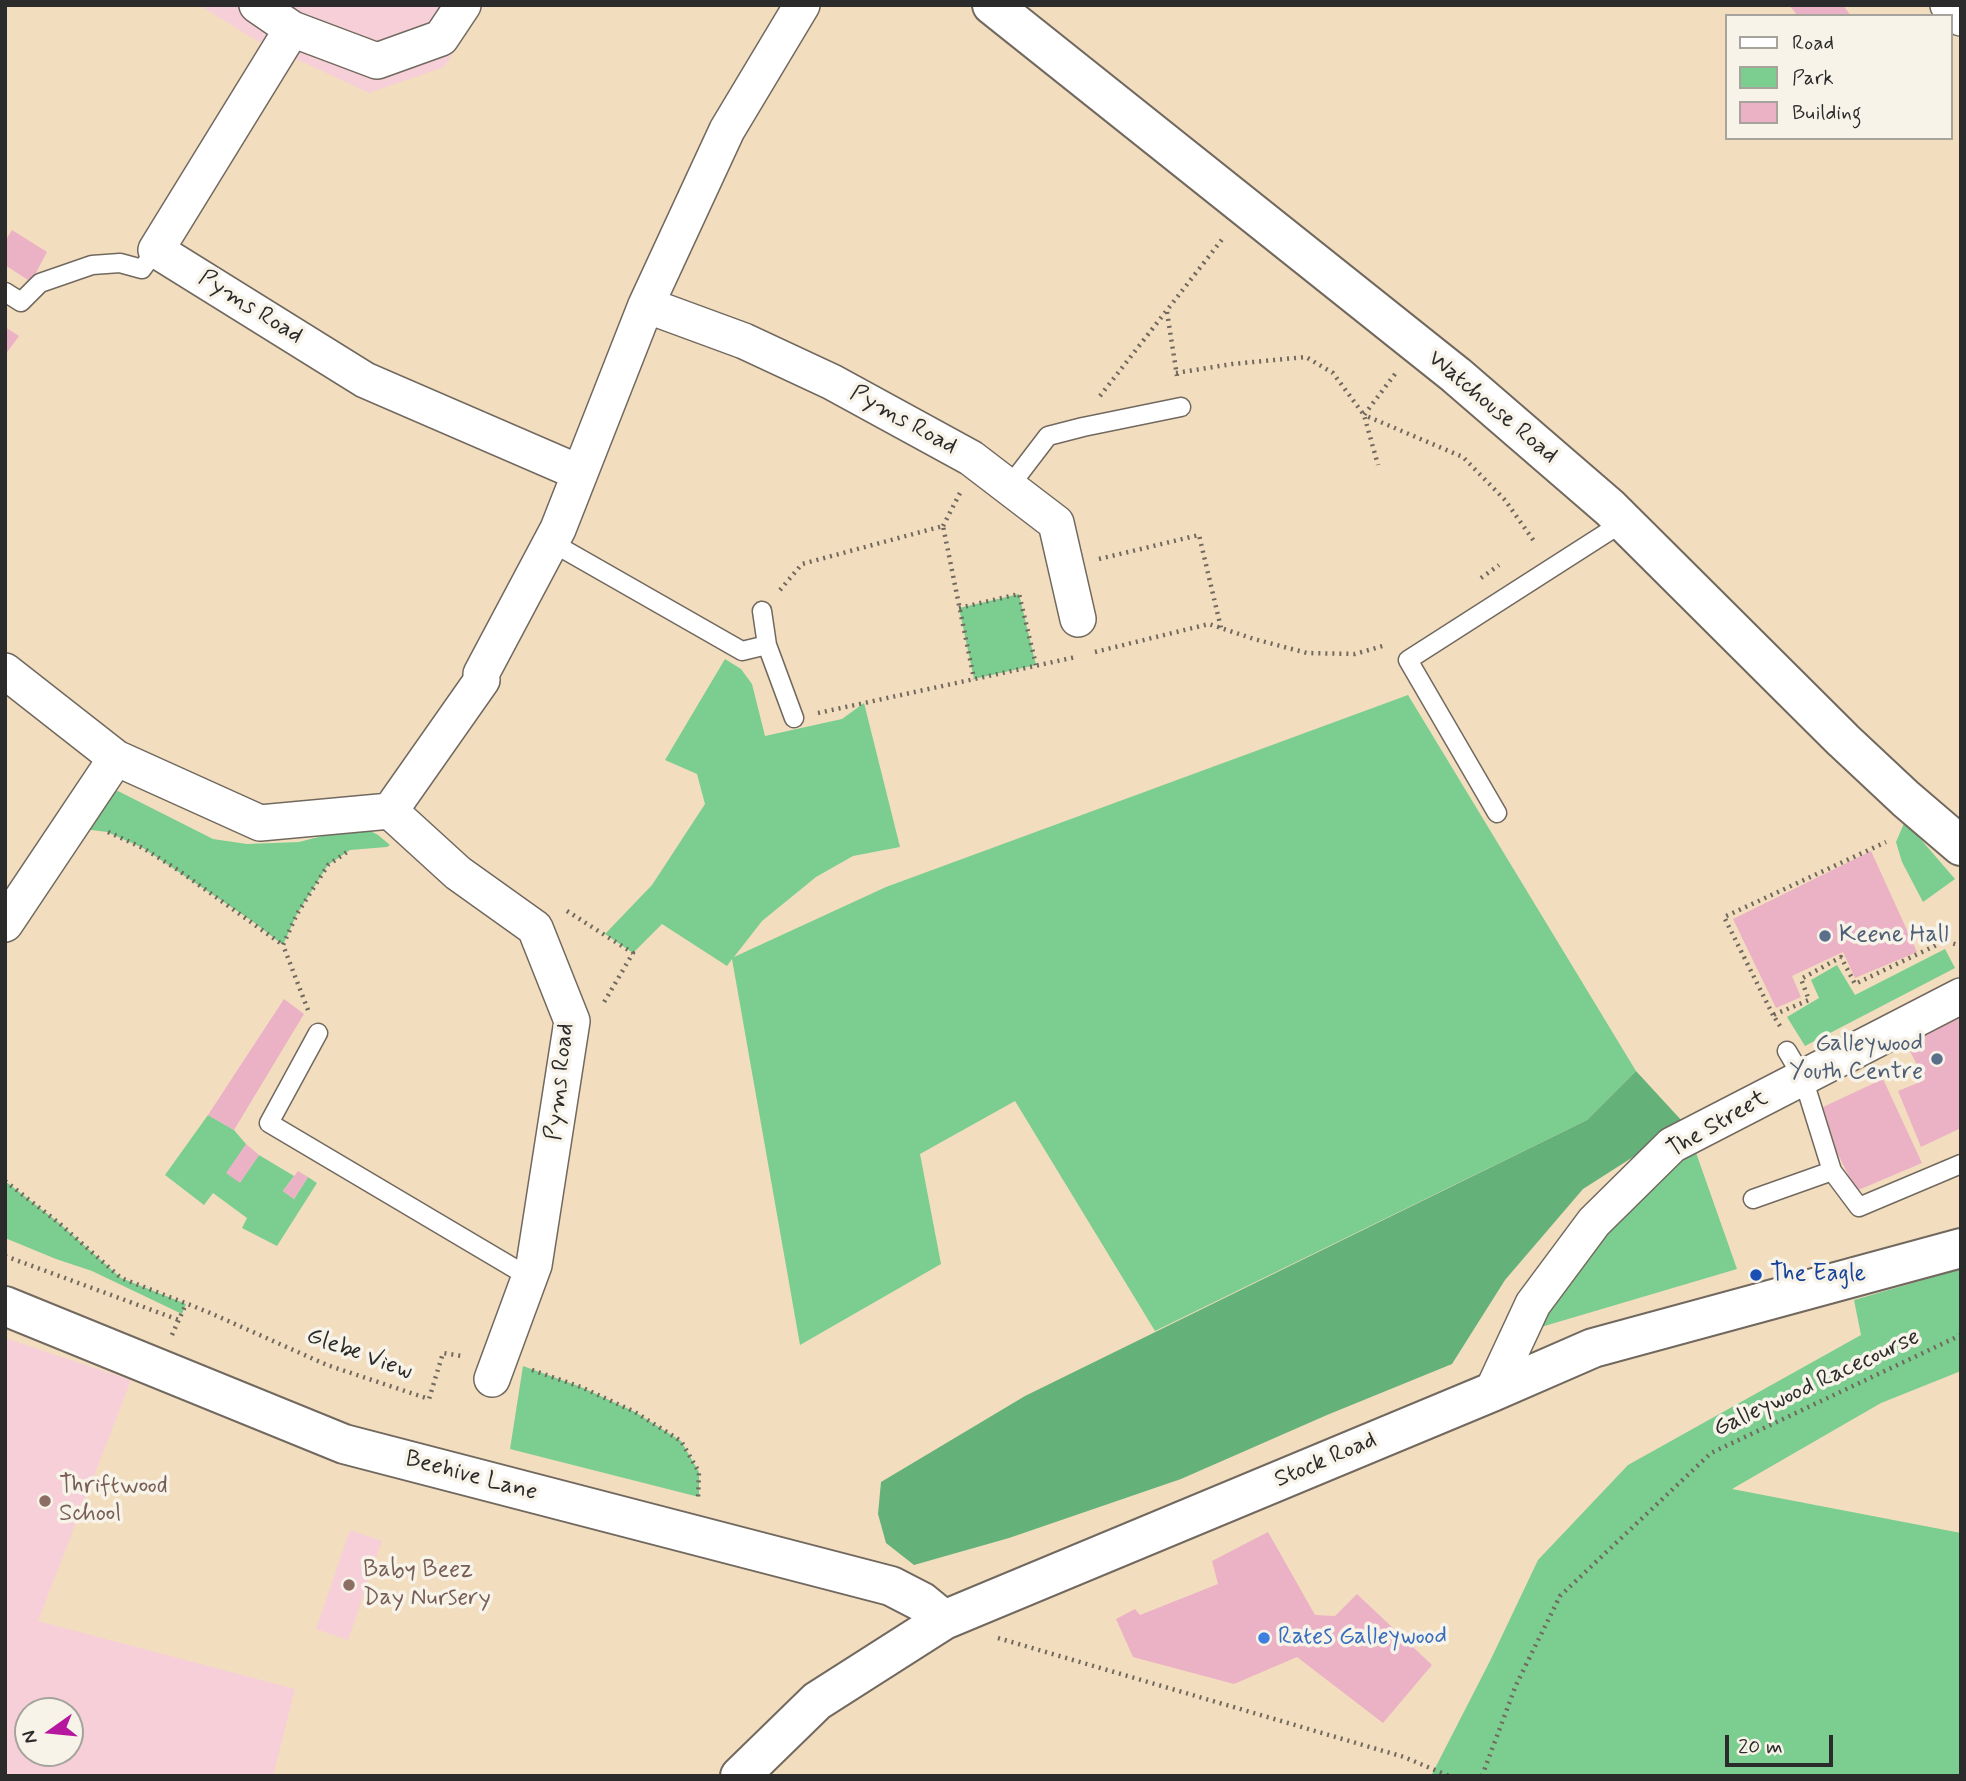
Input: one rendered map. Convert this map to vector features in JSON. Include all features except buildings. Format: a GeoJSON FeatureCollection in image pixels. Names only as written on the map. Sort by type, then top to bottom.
{"type":"FeatureCollection","features":[{"type":"Feature","properties":{"kind":"main road","name":"Watchouse Road"},"geometry":{"type":"LineString","coordinates":[[992,5],[1417,344],[1625,521],[1843,740],[1961,846]]}},
{"type":"Feature","properties":{"kind":"main road","name":"Stock Road"},"geometry":{"type":"LineString","coordinates":[[740,1776],[817,1702],[944,1620],[1593,1348],[1961,1248]]}},
{"type":"Feature","properties":{"kind":"main road","name":"Beehive Lane"},"geometry":{"type":"LineString","coordinates":[[5,1306],[344,1444],[891,1586],[922,1602],[944,1620]]}},
{"type":"Feature","properties":{"kind":"street"},"geometry":{"type":"LineString","coordinates":[[257,5],[292,29],[377,61],[441,38],[463,5]]}},
{"type":"Feature","properties":{"kind":"street"},"geometry":{"type":"LineString","coordinates":[[5,671],[116,758],[260,823],[390,811],[482,680],[481,674],[551,542],[646,304],[727,130],[802,5]]}},
{"type":"Feature","properties":{"kind":"street"},"geometry":{"type":"LineString","coordinates":[[1948,5],[1961,18]]}},
{"type":"Feature","properties":{"kind":"street"},"geometry":{"type":"LineString","coordinates":[[156,250],[292,29]]}},
{"type":"Feature","properties":{"kind":"street","name":"Pyms Road"},"geometry":{"type":"LineString","coordinates":[[156,250],[365,380],[580,473]]}},
{"type":"Feature","properties":{"kind":"street","name":"Pyms Road"},"geometry":{"type":"LineString","coordinates":[[646,304],[744,341],[832,382],[971,458],[1056,523],[1078,620]]}},
{"type":"Feature","properties":{"kind":"street"},"geometry":{"type":"LineString","coordinates":[[5,924],[116,758]]}},
{"type":"Feature","properties":{"kind":"street","name":"Pyms Road"},"geometry":{"type":"LineString","coordinates":[[390,811],[458,873],[535,928],[572,1021],[534,1265],[495,1370]]}},
{"type":"Feature","properties":{"kind":"street","name":"The Street"},"geometry":{"type":"LineString","coordinates":[[1492,1392],[1532,1304],[1594,1222],[1672,1145],[1800,1068],[1961,996]]}},
{"type":"Feature","properties":{"kind":"lane"},"geometry":{"type":"LineString","coordinates":[[5,292],[20,302],[40,283],[92,265],[120,263],[142,269],[156,250]]}},
{"type":"Feature","properties":{"kind":"lane"},"geometry":{"type":"LineString","coordinates":[[1009,487],[1048,436],[1181,407]]}},
{"type":"Feature","properties":{"kind":"lane"},"geometry":{"type":"LineString","coordinates":[[1497,813],[1408,660],[1625,521]]}},
{"type":"Feature","properties":{"kind":"lane"},"geometry":{"type":"LineString","coordinates":[[551,542],[741,651],[768,645]]}},
{"type":"Feature","properties":{"kind":"lane"},"geometry":{"type":"LineString","coordinates":[[762,611],[768,645],[794,718]]}},
{"type":"Feature","properties":{"kind":"lane"},"geometry":{"type":"LineString","coordinates":[[318,1033],[269,1123],[529,1277]]}},
{"type":"Feature","properties":{"kind":"lane"},"geometry":{"type":"LineString","coordinates":[[1800,1068],[1832,1171],[1860,1207],[1961,1164]]}},
{"type":"Feature","properties":{"kind":"lane"},"geometry":{"type":"LineString","coordinates":[[1753,1199],[1832,1171]]}},
{"type":"Feature","properties":{"kind":"path"},"geometry":{"type":"LineString","coordinates":[[1074,429],[1247,208]]}},
{"type":"Feature","properties":{"kind":"path"},"geometry":{"type":"LineString","coordinates":[[1167,311],[1181,407]]}},
{"type":"Feature","properties":{"kind":"path"},"geometry":{"type":"LineString","coordinates":[[1364,415],[1417,344]]}},
{"type":"Feature","properties":{"kind":"path"},"geometry":{"type":"LineString","coordinates":[[1176,373],[1306,357],[1333,373],[1364,415],[1378,465]]}},
{"type":"Feature","properties":{"kind":"path"},"geometry":{"type":"LineString","coordinates":[[1364,415],[1463,457],[1504,500],[1536,544]]}},
{"type":"Feature","properties":{"kind":"path"},"geometry":{"type":"LineString","coordinates":[[762,611],[802,564],[943,526],[974,679]]}},
{"type":"Feature","properties":{"kind":"path"},"geometry":{"type":"LineString","coordinates":[[1066,567],[1199,535],[1221,629]]}},
{"type":"Feature","properties":{"kind":"path"},"geometry":{"type":"LineString","coordinates":[[1526,550],[1547,541]]}},
{"type":"Feature","properties":{"kind":"path"},"geometry":{"type":"LineString","coordinates":[[1478,581],[1506,561]]}},
{"type":"Feature","properties":{"kind":"path"},"geometry":{"type":"LineString","coordinates":[[960,608],[1019,594],[1036,665]]}},
{"type":"Feature","properties":{"kind":"path"},"geometry":{"type":"LineString","coordinates":[[794,718],[1209,624],[1307,653],[1354,654],[1390,644]]}},
{"type":"Feature","properties":{"kind":"path"},"geometry":{"type":"LineString","coordinates":[[66,832],[83,829],[107,832],[143,848],[283,945],[318,1033]]}},
{"type":"Feature","properties":{"kind":"path"},"geometry":{"type":"LineString","coordinates":[[1800,1068],[1724,917],[1886,842]]}},
{"type":"Feature","properties":{"kind":"path"},"geometry":{"type":"LineString","coordinates":[[283,945],[298,914],[328,865],[350,850]]}},
{"type":"Feature","properties":{"kind":"path"},"geometry":{"type":"LineString","coordinates":[[565,909],[633,953]]}},
{"type":"Feature","properties":{"kind":"path"},"geometry":{"type":"LineString","coordinates":[[1773,1014],[1809,1000],[1801,979],[1841,957],[1855,984],[1945,941],[1961,946]]}},
{"type":"Feature","properties":{"kind":"path","name":"Glebe View"},"geometry":{"type":"LineString","coordinates":[[5,1181],[59,1223],[121,1278],[208,1312],[327,1365],[429,1399],[443,1353],[495,1370],[523,1366],[581,1387],[635,1412],[681,1441],[699,1472],[699,1497],[693,1535]]}},
{"type":"Feature","properties":{"kind":"path"},"geometry":{"type":"LineString","coordinates":[[5,1256],[179,1320]]}},
{"type":"Feature","properties":{"kind":"path","name":"Galleywood Racecourse"},"geometry":{"type":"LineString","coordinates":[[1482,1776],[1516,1685],[1560,1596],[1711,1453],[1961,1335]]}},
{"type":"Feature","properties":{"kind":"path"},"geometry":{"type":"LineString","coordinates":[[944,1620],[1040,1652],[1405,1757],[1450,1776]]}},
{"type":"Feature","properties":{"kind":"shaded area"},"geometry":{"type":"Polygon","coordinates":[[[199,5],[484,5],[444,67],[369,93],[256,40],[199,5]]]}},
{"type":"Feature","properties":{"kind":"shaded area","name":"Thriftwood School"},"geometry":{"type":"Polygon","coordinates":[[[5,1338],[131,1380],[38,1621],[295,1689],[273,1776],[5,1776],[5,1338]]]}},
{"type":"Feature","properties":{"kind":"shaded area","name":"Baby Beez Day Nursery"},"geometry":{"type":"Polygon","coordinates":[[[350,1530],[382,1541],[348,1640],[316,1629],[350,1530]]]}},
{"type":"Feature","properties":{"kind":"green space"},"geometry":{"type":"Polygon","coordinates":[[[1019,594],[1036,665],[974,679],[959,608],[1019,594]]]}},
{"type":"Feature","properties":{"kind":"green space"},"geometry":{"type":"Polygon","coordinates":[[[725,659],[741,669],[752,684],[765,736],[842,719],[864,703],[900,847],[853,856],[816,877],[762,921],[734,957],[886,887],[1408,695],[1636,1071],[1587,1120],[1155,1331],[1015,1101],[920,1154],[941,1264],[800,1345],[732,959],[727,966],[662,924],[633,953],[605,934],[652,885],[705,804],[697,774],[665,760],[725,659]]]}},
{"type":"Feature","properties":{"kind":"green space"},"geometry":{"type":"Polygon","coordinates":[[[118,791],[213,839],[247,844],[299,842],[361,826],[390,845],[350,850],[328,865],[297,914],[283,945],[143,848],[107,832],[84,829],[89,798],[118,791]]]}},
{"type":"Feature","properties":{"kind":"green space"},"geometry":{"type":"Polygon","coordinates":[[[1905,821],[1955,879],[1923,902],[1902,862],[1896,842],[1905,821]]]}},
{"type":"Feature","properties":{"kind":"green space"},"geometry":{"type":"Polygon","coordinates":[[[1945,949],[1955,968],[1805,1046],[1787,1017],[1819,998],[1811,980],[1837,965],[1855,995],[1945,949]]]}},
{"type":"Feature","properties":{"kind":"green space"},"geometry":{"type":"Polygon","coordinates":[[[1636,1071],[1682,1121],[1644,1150],[1583,1189],[1505,1280],[1452,1364],[1181,1479],[1009,1538],[914,1565],[886,1543],[878,1514],[881,1482],[1025,1396],[1587,1120],[1636,1071]]]}},
{"type":"Feature","properties":{"kind":"green space"},"geometry":{"type":"Polygon","coordinates":[[[208,1115],[234,1130],[246,1144],[240,1182],[259,1155],[294,1176],[283,1191],[294,1199],[308,1177],[317,1183],[277,1246],[242,1228],[247,1218],[213,1193],[204,1205],[165,1175],[208,1115]]]}},
{"type":"Feature","properties":{"kind":"green space"},"geometry":{"type":"Polygon","coordinates":[[[1694,1147],[1737,1269],[1531,1330],[1548,1287],[1694,1147]]]}},
{"type":"Feature","properties":{"kind":"green space"},"geometry":{"type":"Polygon","coordinates":[[[5,1181],[59,1223],[121,1278],[186,1304],[182,1314],[92,1271],[5,1238],[5,1181]]]}},
{"type":"Feature","properties":{"kind":"green space"},"geometry":{"type":"Polygon","coordinates":[[[1961,1269],[1961,1371],[1881,1403],[1732,1489],[1961,1533],[1961,1776],[1431,1776],[1538,1560],[1628,1465],[1861,1335],[1854,1300],[1961,1269]]]}},
{"type":"Feature","properties":{"kind":"green space"},"geometry":{"type":"Polygon","coordinates":[[[523,1366],[581,1387],[635,1412],[681,1441],[699,1472],[699,1497],[510,1449],[523,1366]]]}},
{"type":"Feature","properties":{"kind":"place","name":"Keene Hall"},"geometry":{"type":"Point","coordinates":[1825,936]}},
{"type":"Feature","properties":{"kind":"place","name":"Galleywood Youth Centre"},"geometry":{"type":"Point","coordinates":[1937,1059]}},
{"type":"Feature","properties":{"kind":"place","name":"The Eagle"},"geometry":{"type":"Point","coordinates":[1756,1275]}},
{"type":"Feature","properties":{"kind":"place","name":"Thriftwood School"},"geometry":{"type":"Point","coordinates":[45,1501]}},
{"type":"Feature","properties":{"kind":"place","name":"Baby Beez Day Nursery"},"geometry":{"type":"Point","coordinates":[349,1585]}},
{"type":"Feature","properties":{"kind":"place","name":"Rates Galleywood"},"geometry":{"type":"Point","coordinates":[1264,1638]}}]}
